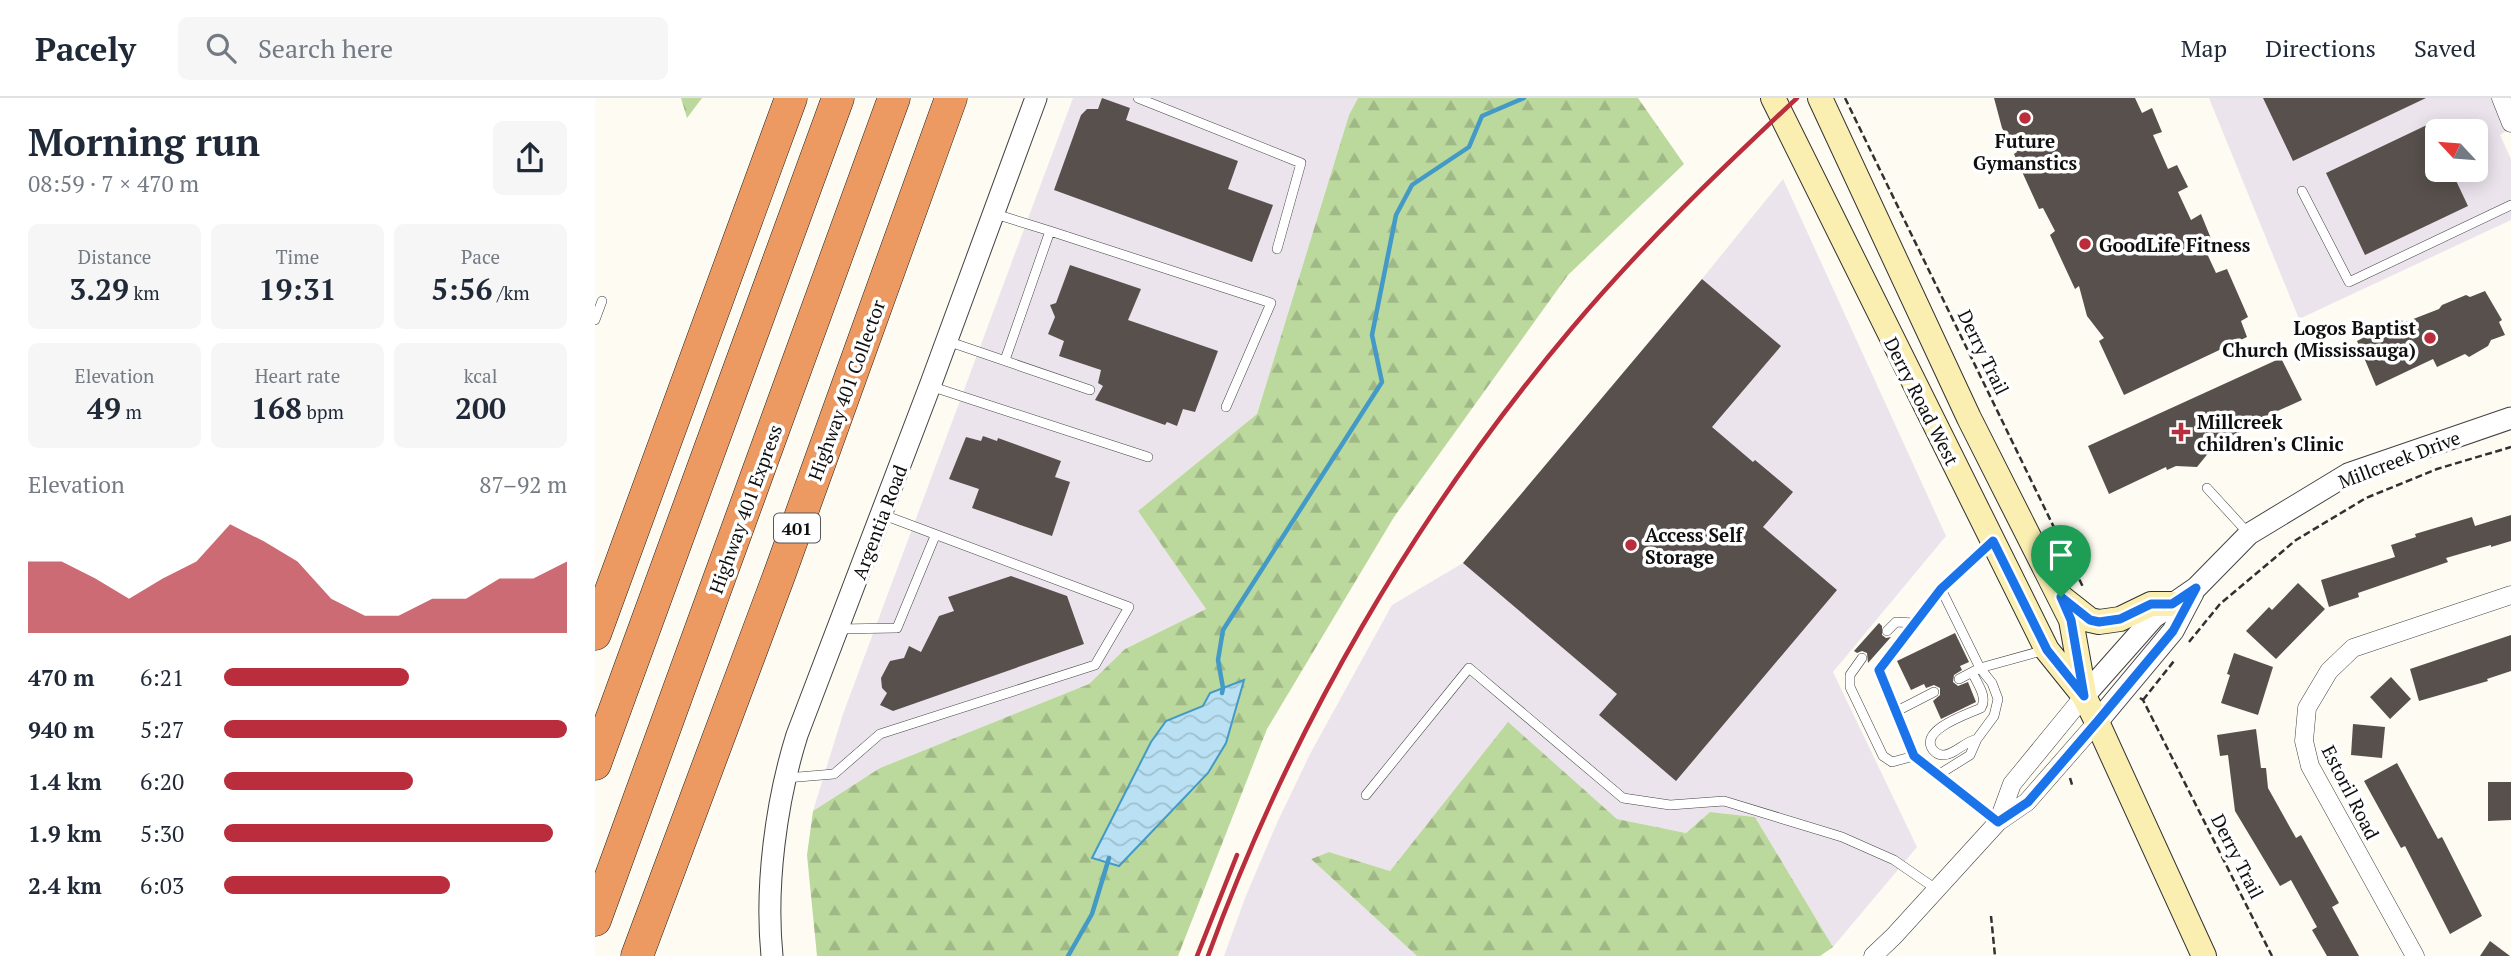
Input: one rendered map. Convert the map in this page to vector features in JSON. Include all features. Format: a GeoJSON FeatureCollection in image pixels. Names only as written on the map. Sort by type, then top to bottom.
{"type":"FeatureCollection","features":[{"type":"Feature","properties":{"kind":"highway"},"geometry":{"type":"LineString","coordinates":[[595,634],[791,98]]}},
{"type":"Feature","properties":{"kind":"highway"},"geometry":{"type":"LineString","coordinates":[[595,764],[838,98]]}},
{"type":"Feature","properties":{"kind":"highway","name":"Highway 401 Express"},"geometry":{"type":"LineString","coordinates":[[595,920],[894,98]]}},
{"type":"Feature","properties":{"kind":"highway","name":"Highway 401 Collector"},"geometry":{"type":"LineString","coordinates":[[637,956],[785,561],[951,98]]}},
{"type":"Feature","properties":{"kind":"main road","name":"Derry Road West"},"geometry":{"type":"LineString","coordinates":[[1773,98],[2047,650],[2084,696],[2204,956]]}},
{"type":"Feature","properties":{"kind":"main road","name":"Derry Road West"},"geometry":{"type":"LineString","coordinates":[[1820,98],[1969,418],[2061,597],[2071,620],[2084,696]]}},
{"type":"Feature","properties":{"kind":"main road"},"geometry":{"type":"LineString","coordinates":[[2061,597],[2090,620],[2099,622],[2120,619],[2151,604],[2172,604]]}},
{"type":"Feature","properties":{"kind":"street","name":"Argentia Road"},"geometry":{"type":"LineString","coordinates":[[772,956],[773,859],[783,778],[1036,98]]}},
{"type":"Feature","properties":{"kind":"street"},"geometry":{"type":"LineString","coordinates":[[2501,98],[2511,123]]}},
{"type":"Feature","properties":{"kind":"street","name":"Millcreek Drive"},"geometry":{"type":"LineString","coordinates":[[1998,822],[2012,784],[2084,696],[2154,617],[2196,588],[2249,534],[2348,474],[2511,418]]}},
{"type":"Feature","properties":{"kind":"street","name":"Millcreek Drive"},"geometry":{"type":"LineString","coordinates":[[1873,956],[1998,822],[2028,802],[2173,631],[2196,588]]}},
{"type":"Feature","properties":{"kind":"street","name":"Estoril Road"},"geometry":{"type":"LineString","coordinates":[[2415,956],[2310,766],[2304,741],[2307,708],[2329,671],[2353,648],[2511,595]]}},
{"type":"Feature","properties":{"kind":"lane"},"geometry":{"type":"LineString","coordinates":[[1138,98],[1301,163],[1277,249]]}},
{"type":"Feature","properties":{"kind":"lane"},"geometry":{"type":"LineString","coordinates":[[2302,191],[2349,282],[2511,205]]}},
{"type":"Feature","properties":{"kind":"lane"},"geometry":{"type":"LineString","coordinates":[[992,214],[1271,303],[1226,407]]}},
{"type":"Feature","properties":{"kind":"lane"},"geometry":{"type":"LineString","coordinates":[[1005,360],[1050,231]]}},
{"type":"Feature","properties":{"kind":"lane"},"geometry":{"type":"LineString","coordinates":[[595,320],[602,301]]}},
{"type":"Feature","properties":{"kind":"lane"},"geometry":{"type":"LineString","coordinates":[[947,341],[1090,390]]}},
{"type":"Feature","properties":{"kind":"lane"},"geometry":{"type":"LineString","coordinates":[[930,386],[1148,457]]}},
{"type":"Feature","properties":{"kind":"lane"},"geometry":{"type":"LineString","coordinates":[[2207,488],[2249,534]]}},
{"type":"Feature","properties":{"kind":"lane"},"geometry":{"type":"LineString","coordinates":[[783,778],[834,774],[880,734],[1095,665],[1129,607],[881,514]]}},
{"type":"Feature","properties":{"kind":"lane"},"geometry":{"type":"LineString","coordinates":[[838,629],[897,628],[935,536]]}},
{"type":"Feature","properties":{"kind":"lane"},"geometry":{"type":"LineString","coordinates":[[1993,541],[1941,589],[1879,670],[1914,756],[1998,822]]}},
{"type":"Feature","properties":{"kind":"lane"},"geometry":{"type":"LineString","coordinates":[[1941,589],[1976,670],[1983,703],[1980,708],[1939,727],[1930,740],[1931,746],[1936,754],[1943,755],[1953,753],[1966,741],[1977,738]]}},
{"type":"Feature","properties":{"kind":"lane"},"geometry":{"type":"LineString","coordinates":[[1887,631],[1896,622],[1915,623]]}},
{"type":"Feature","properties":{"kind":"lane"},"geometry":{"type":"LineString","coordinates":[[1959,679],[1976,670],[2047,650]]}},
{"type":"Feature","properties":{"kind":"lane"},"geometry":{"type":"LineString","coordinates":[[1862,658],[1850,675],[1850,687],[1883,755],[1892,762],[1914,756]]}},
{"type":"Feature","properties":{"kind":"lane"},"geometry":{"type":"LineString","coordinates":[[1366,795],[1469,668],[1623,798],[1670,804],[1724,801],[1842,837],[1894,860],[1936,889]]}},
{"type":"Feature","properties":{"kind":"lane"},"geometry":{"type":"LineString","coordinates":[[1938,775],[1970,755],[1977,738],[1994,716],[1998,699],[1992,683],[1976,670]]}},
{"type":"Feature","properties":{"kind":"lane"},"geometry":{"type":"LineString","coordinates":[[1897,711],[1934,692]]}},
{"type":"Feature","properties":{"kind":"path","name":"Derry Trail"},"geometry":{"type":"LineString","coordinates":[[1845,98],[2088,598]]}},
{"type":"Feature","properties":{"kind":"path"},"geometry":{"type":"LineString","coordinates":[[2186,646],[2220,604],[2296,540],[2366,498],[2437,469],[2511,447]]}},
{"type":"Feature","properties":{"kind":"path"},"geometry":{"type":"LineString","coordinates":[[2137,697],[2143,699],[2177,657]]}},
{"type":"Feature","properties":{"kind":"path","name":"Derry Trail"},"geometry":{"type":"LineString","coordinates":[[2143,699],[2272,956]]}},
{"type":"Feature","properties":{"kind":"path"},"geometry":{"type":"LineString","coordinates":[[2072,778],[2073,788]]}},
{"type":"Feature","properties":{"kind":"path"},"geometry":{"type":"LineString","coordinates":[[1991,916],[1995,956]]}},
{"type":"Feature","properties":{"kind":"shaded area"},"geometry":{"type":"Polygon","coordinates":[[[1073,98],[1358,98],[1349,115],[1257,414],[1138,511],[1206,609],[1125,649],[1089,684],[880,768],[813,811],[843,714],[1073,98]]]}},
{"type":"Feature","properties":{"kind":"shaded area"},"geometry":{"type":"Polygon","coordinates":[[[2209,98],[2511,98],[2511,128],[2500,135],[2511,159],[2511,220],[2299,319],[2209,98]]]}},
{"type":"Feature","properties":{"kind":"shaded area"},"geometry":{"type":"Polygon","coordinates":[[[1783,179],[1946,536],[1833,672],[1917,847],[1833,947],[1755,817],[1710,812],[1686,833],[1617,819],[1508,723],[1390,871],[1329,852],[1311,859],[1417,956],[1224,956],[1276,825],[1310,754],[1392,605],[1463,563],[1783,179]]]}},
{"type":"Feature","properties":{"kind":"green space"},"geometry":{"type":"Polygon","coordinates":[[[681,98],[702,98],[687,118],[681,98]]]}},
{"type":"Feature","properties":{"kind":"green space"},"geometry":{"type":"Polygon","coordinates":[[[1358,98],[1638,98],[1684,164],[1568,275],[1394,517],[1267,729],[1178,956],[817,956],[807,855],[813,811],[880,768],[1089,684],[1125,649],[1206,609],[1138,511],[1257,414],[1349,115],[1358,98]]]}},
{"type":"Feature","properties":{"kind":"green space"},"geometry":{"type":"Polygon","coordinates":[[[1508,722],[1617,819],[1686,833],[1710,812],[1755,817],[1833,947],[1820,956],[1417,956],[1311,859],[1329,852],[1390,871],[1508,722]]]}},
{"type":"Feature","properties":{"kind":"water"},"geometry":{"type":"Polygon","coordinates":[[[1244,680],[1226,743],[1208,773],[1119,866],[1092,858],[1151,742],[1166,721],[1203,706],[1210,693],[1244,680]]]}},
{"type":"Feature","properties":{"kind":"building"},"geometry":{"type":"Polygon","coordinates":[[[1102,98],[1130,108],[1126,120],[1238,161],[1228,189],[1273,205],[1252,262],[1054,190],[1081,115],[1087,109],[1098,109],[1102,98]]]}},
{"type":"Feature","properties":{"kind":"building"},"geometry":{"type":"Polygon","coordinates":[[[1994,98],[2135,98],[2142,113],[2152,108],[2162,132],[2153,135],[2168,169],[2177,165],[2188,187],[2178,192],[2191,220],[2201,214],[2212,241],[2203,245],[2216,273],[2227,269],[2248,317],[2241,321],[2247,337],[2124,395],[2099,341],[2104,338],[2087,316],[2079,286],[2075,289],[2050,235],[2055,231],[2043,208],[2039,209],[2014,154],[2017,152],[2002,128],[1994,98]]]}},
{"type":"Feature","properties":{"kind":"building"},"geometry":{"type":"Polygon","coordinates":[[[2263,98],[2426,98],[2293,161],[2263,98]]]}},
{"type":"Feature","properties":{"kind":"building"},"geometry":{"type":"Polygon","coordinates":[[[2425,126],[2425,182],[2457,182],[2468,206],[2365,255],[2326,173],[2425,126]]]}},
{"type":"Feature","properties":{"kind":"building"},"geometry":{"type":"Polygon","coordinates":[[[1070,265],[1141,289],[1128,320],[1218,351],[1195,412],[1183,409],[1177,426],[1167,422],[1165,425],[1095,400],[1103,386],[1098,383],[1101,370],[1059,356],[1064,341],[1048,334],[1055,317],[1050,305],[1056,303],[1070,265]]]}},
{"type":"Feature","properties":{"kind":"building","name":"Access Self Storage"},"geometry":{"type":"Polygon","coordinates":[[[1702,279],[1781,346],[1712,427],[1793,492],[1763,527],[1837,590],[1676,781],[1599,715],[1617,694],[1463,563],[1702,279]]]}},
{"type":"Feature","properties":{"kind":"building","name":"Logos Baptist Church (Mississauga)"},"geometry":{"type":"Polygon","coordinates":[[[2485,291],[2502,320],[2499,322],[2505,335],[2491,340],[2488,346],[2469,357],[2465,354],[2437,367],[2433,359],[2376,386],[2357,341],[2389,324],[2390,326],[2402,320],[2403,323],[2466,295],[2470,297],[2485,291]]]}},
{"type":"Feature","properties":{"kind":"building","name":"Millcreek children's Clinic"},"geometry":{"type":"Polygon","coordinates":[[[2281,358],[2302,400],[2221,441],[2221,446],[2210,451],[2197,467],[2176,466],[2167,470],[2166,467],[2109,494],[2088,446],[2281,358]]]}},
{"type":"Feature","properties":{"kind":"building"},"geometry":{"type":"Polygon","coordinates":[[[983,436],[997,441],[998,438],[1061,461],[1055,477],[1070,482],[1052,536],[972,508],[979,489],[949,479],[966,437],[981,441],[983,436]]]}},
{"type":"Feature","properties":{"kind":"building"},"geometry":{"type":"Polygon","coordinates":[[[2511,515],[2511,541],[2446,558],[2448,562],[2358,593],[2359,597],[2329,607],[2321,580],[2395,557],[2391,545],[2416,537],[2415,534],[2472,517],[2475,526],[2511,515]]]}},
{"type":"Feature","properties":{"kind":"building"},"geometry":{"type":"Polygon","coordinates":[[[1011,576],[1067,596],[1084,644],[893,711],[880,705],[887,693],[882,688],[881,678],[890,661],[904,658],[909,646],[921,652],[939,616],[954,611],[948,597],[1011,576]]]}},
{"type":"Feature","properties":{"kind":"building"},"geometry":{"type":"Polygon","coordinates":[[[2298,583],[2325,609],[2276,659],[2246,631],[2269,607],[2272,610],[2298,583]]]}},
{"type":"Feature","properties":{"kind":"building"},"geometry":{"type":"Polygon","coordinates":[[[1879,623],[1882,626],[1882,635],[1891,637],[1868,663],[1867,653],[1854,651],[1879,623]]]}},
{"type":"Feature","properties":{"kind":"building"},"geometry":{"type":"Polygon","coordinates":[[[1955,633],[1969,662],[1960,666],[1962,670],[1954,675],[1953,682],[1958,686],[1968,682],[1976,702],[1941,719],[1933,701],[1940,695],[1940,688],[1934,685],[1926,688],[1924,684],[1911,690],[1897,661],[1955,633]]]}},
{"type":"Feature","properties":{"kind":"building"},"geometry":{"type":"Polygon","coordinates":[[[2511,635],[2511,671],[2487,679],[2488,681],[2419,701],[2410,669],[2511,635]]]}},
{"type":"Feature","properties":{"kind":"building"},"geometry":{"type":"Polygon","coordinates":[[[2234,653],[2273,667],[2258,715],[2221,703],[2234,653]]]}},
{"type":"Feature","properties":{"kind":"building"},"geometry":{"type":"Polygon","coordinates":[[[2391,677],[2411,699],[2390,719],[2370,697],[2391,677]]]}},
{"type":"Feature","properties":{"kind":"building"},"geometry":{"type":"Polygon","coordinates":[[[2353,724],[2385,727],[2382,758],[2351,755],[2353,724]]]}},
{"type":"Feature","properties":{"kind":"building"},"geometry":{"type":"Polygon","coordinates":[[[2256,729],[2261,768],[2266,768],[2268,788],[2296,838],[2301,835],[2339,903],[2332,907],[2359,956],[2327,956],[2312,930],[2317,927],[2291,880],[2280,886],[2235,811],[2228,755],[2220,756],[2217,735],[2256,729]]]}},
{"type":"Feature","properties":{"kind":"building"},"geometry":{"type":"Polygon","coordinates":[[[2397,763],[2438,839],[2442,837],[2482,916],[2450,934],[2405,846],[2401,848],[2364,781],[2397,763]]]}},
{"type":"Feature","properties":{"kind":"building"},"geometry":{"type":"Polygon","coordinates":[[[2488,782],[2511,782],[2511,820],[2488,821],[2488,782]]]}},
{"type":"Feature","properties":{"kind":"building"},"geometry":{"type":"Polygon","coordinates":[[[2490,941],[2510,956],[2480,956],[2490,941]]]}},
{"type":"Feature","properties":{"kind":"waterway"},"geometry":{"type":"LineString","coordinates":[[1222,693],[1218,660],[1223,630],[1382,382],[1372,335],[1396,215],[1412,185],[1469,147],[1482,116],[1524,98]]}},
{"type":"Feature","properties":{"kind":"waterway"},"geometry":{"type":"LineString","coordinates":[[1068,956],[1092,914],[1109,858]]}},
{"type":"Feature","properties":{"kind":"railway"},"geometry":{"type":"LineString","coordinates":[[1208,956],[1241,871],[1318,706],[1362,626],[1461,473],[1515,399],[1598,298],[1681,210],[1797,98]]}},
{"type":"Feature","properties":{"kind":"railway"},"geometry":{"type":"LineString","coordinates":[[1197,956],[1237,855]]}},
{"type":"Feature","properties":{"kind":"place","name":"Future Gymanstics"},"geometry":{"type":"Point","coordinates":[2025,118]}},
{"type":"Feature","properties":{"kind":"place","name":"GoodLife Fitness"},"geometry":{"type":"Point","coordinates":[2085,244]}},
{"type":"Feature","properties":{"kind":"place","name":"Logos Baptist Church (Mississauga)"},"geometry":{"type":"Point","coordinates":[2430,338]}},
{"type":"Feature","properties":{"kind":"place","name":"Millcreek children's Clinic"},"geometry":{"type":"Point","coordinates":[2181,432]}},
{"type":"Feature","properties":{"kind":"place","name":"Access Self Storage"},"geometry":{"type":"Point","coordinates":[1631,545]}},
{"type":"Feature","properties":{"kind":"route"},"geometry":{"type":"LineString","coordinates":[[1993,541],[2047,650],[2084,696],[2071,620],[2061,597],[2090,620],[2099,622],[2120,619],[2151,604],[2172,604],[2196,588],[2173,631],[2097,722],[2028,802],[1998,822],[1914,756],[1879,670],[1941,589],[1993,541]]}}]}
